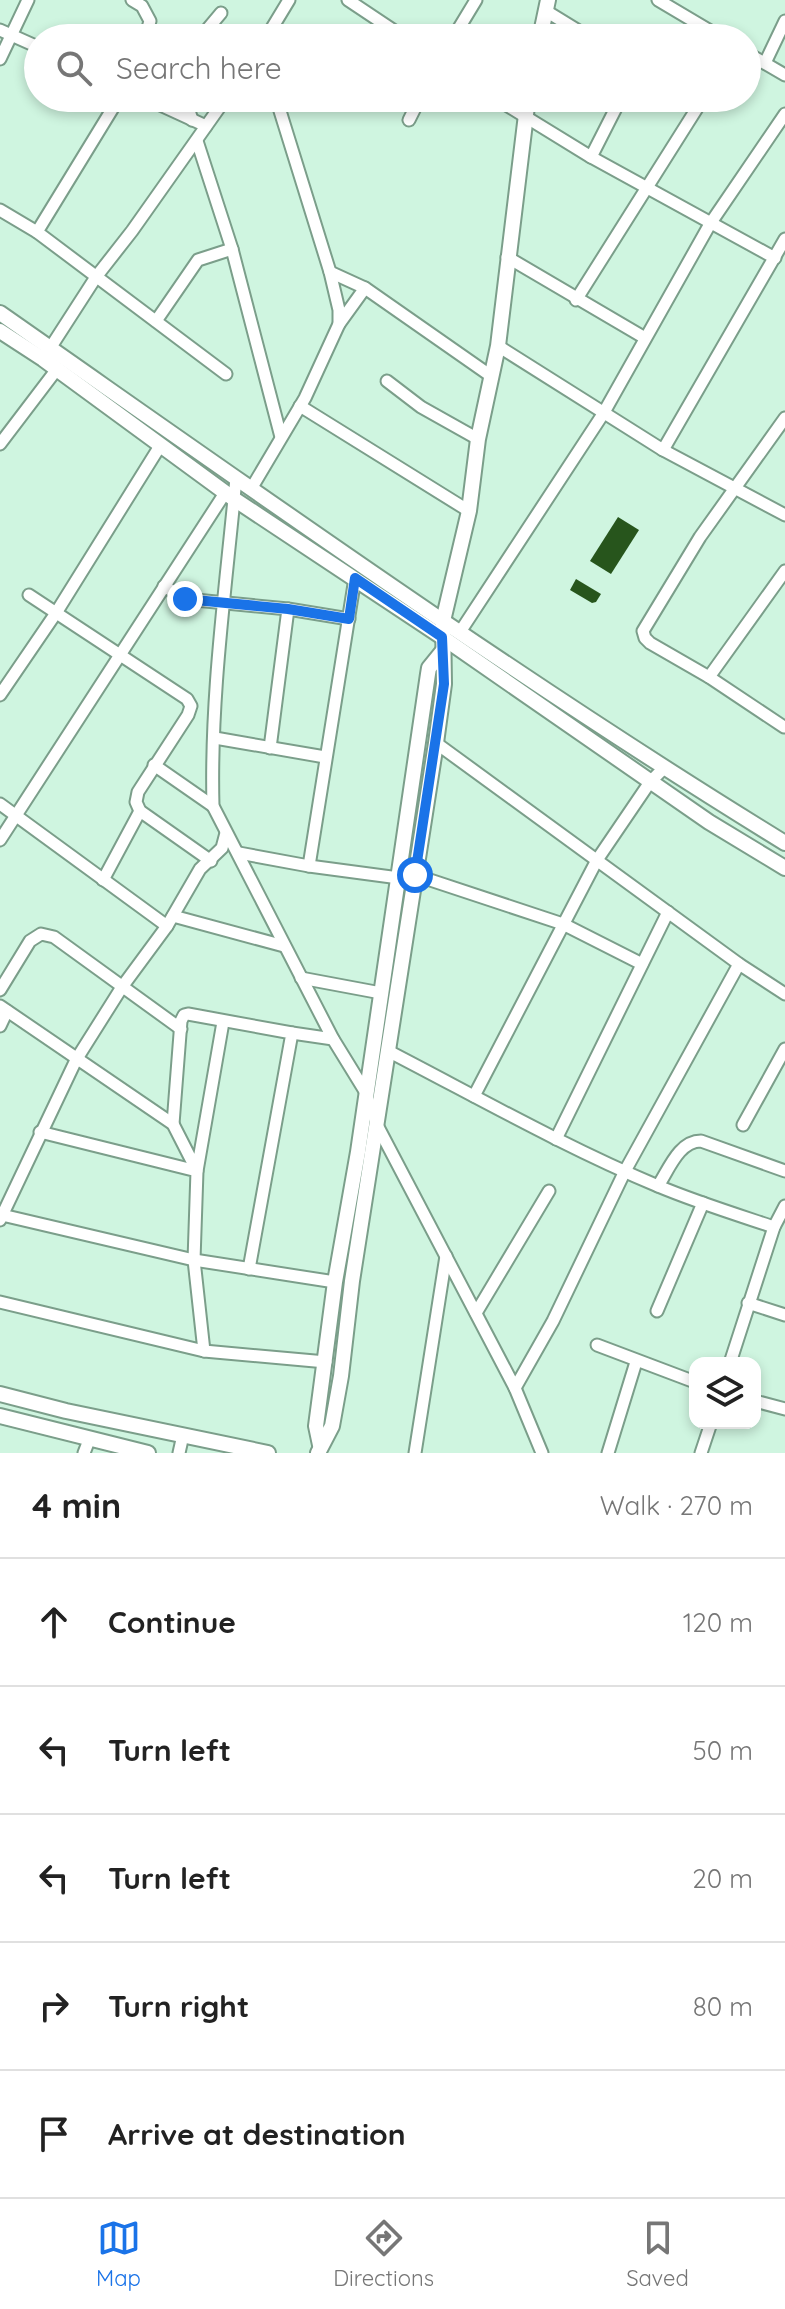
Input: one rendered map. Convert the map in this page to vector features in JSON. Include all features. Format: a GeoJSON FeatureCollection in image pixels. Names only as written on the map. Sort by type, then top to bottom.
{"type":"FeatureCollection","features":[{"type":"Feature","properties":{"kind":"street"},"geometry":{"type":"LineString","coordinates":[[0,59],[28,0]]}},
{"type":"Feature","properties":{"kind":"street"},"geometry":{"type":"LineString","coordinates":[[132,0],[142,6],[149,24]]}},
{"type":"Feature","properties":{"kind":"street"},"geometry":{"type":"LineString","coordinates":[[274,24],[289,0]]}},
{"type":"Feature","properties":{"kind":"street"},"geometry":{"type":"LineString","coordinates":[[348,0],[384,24]]}},
{"type":"Feature","properties":{"kind":"street"},"geometry":{"type":"LineString","coordinates":[[461,24],[476,0]]}},
{"type":"Feature","properties":{"kind":"street"},"geometry":{"type":"LineString","coordinates":[[658,0],[698,24]]}},
{"type":"Feature","properties":{"kind":"street"},"geometry":{"type":"LineString","coordinates":[[547,6],[571,24]]}},
{"type":"Feature","properties":{"kind":"street"},"geometry":{"type":"LineString","coordinates":[[212,24],[221,13]]}},
{"type":"Feature","properties":{"kind":"street"},"geometry":{"type":"LineString","coordinates":[[765,63],[785,21]]}},
{"type":"Feature","properties":{"kind":"street"},"geometry":{"type":"LineString","coordinates":[[0,30],[24,41]]}},
{"type":"Feature","properties":{"kind":"street"},"geometry":{"type":"LineString","coordinates":[[761,61],[785,75]]}},
{"type":"Feature","properties":{"kind":"street"},"geometry":{"type":"LineString","coordinates":[[37,232],[110,112]]}},
{"type":"Feature","properties":{"kind":"street"},"geometry":{"type":"LineString","coordinates":[[175,112],[206,126]]}},
{"type":"Feature","properties":{"kind":"street"},"geometry":{"type":"LineString","coordinates":[[189,112],[192,120]]}},
{"type":"Feature","properties":{"kind":"street"},"geometry":{"type":"LineString","coordinates":[[46,354],[96,277],[216,112]]}},
{"type":"Feature","properties":{"kind":"street"},"geometry":{"type":"LineString","coordinates":[[280,112],[330,272],[339,324]]}},
{"type":"Feature","properties":{"kind":"street"},"geometry":{"type":"LineString","coordinates":[[409,120],[413,112]]}},
{"type":"Feature","properties":{"kind":"street"},"geometry":{"type":"LineString","coordinates":[[515,112],[775,258]]}},
{"type":"Feature","properties":{"kind":"street"},"geometry":{"type":"LineString","coordinates":[[319,1449],[332,1426],[339,1388],[444,684],[443,621],[469,511],[478,439],[498,346],[525,112]]}},
{"type":"Feature","properties":{"kind":"street"},"geometry":{"type":"LineString","coordinates":[[591,157],[614,112]]}},
{"type":"Feature","properties":{"kind":"street"},"geometry":{"type":"LineString","coordinates":[[576,300],[694,112]]}},
{"type":"Feature","properties":{"kind":"street"},"geometry":{"type":"LineString","coordinates":[[460,632],[603,414],[710,224],[785,114]]}},
{"type":"Feature","properties":{"kind":"street"},"geometry":{"type":"LineString","coordinates":[[197,141],[232,249],[281,437]]}},
{"type":"Feature","properties":{"kind":"street"},"geometry":{"type":"LineString","coordinates":[[0,210],[37,232],[226,374]]}},
{"type":"Feature","properties":{"kind":"street"},"geometry":{"type":"LineString","coordinates":[[663,450],[785,239]]}},
{"type":"Feature","properties":{"kind":"street"},"geometry":{"type":"LineString","coordinates":[[156,321],[198,260],[232,249]]}},
{"type":"Feature","properties":{"kind":"street"},"geometry":{"type":"LineString","coordinates":[[507,257],[645,338]]}},
{"type":"Feature","properties":{"kind":"street"},"geometry":{"type":"LineString","coordinates":[[330,272],[365,288],[491,376]]}},
{"type":"Feature","properties":{"kind":"street"},"geometry":{"type":"LineString","coordinates":[[251,489],[300,406],[339,324],[365,288]]}},
{"type":"Feature","properties":{"kind":"street"},"geometry":{"type":"LineString","coordinates":[[0,313],[46,354],[57,369],[230,496],[355,578],[442,645],[709,822],[785,868]]}},
{"type":"Feature","properties":{"kind":"street"},"geometry":{"type":"LineString","coordinates":[[0,331],[46,354],[236,478],[664,768],[785,843]]}},
{"type":"Feature","properties":{"kind":"street"},"geometry":{"type":"LineString","coordinates":[[498,346],[663,450],[785,515]]}},
{"type":"Feature","properties":{"kind":"street"},"geometry":{"type":"LineString","coordinates":[[0,444],[57,369]]}},
{"type":"Feature","properties":{"kind":"street"},"geometry":{"type":"LineString","coordinates":[[387,381],[421,407],[478,439]]}},
{"type":"Feature","properties":{"kind":"street"},"geometry":{"type":"LineString","coordinates":[[300,406],[469,511]]}},
{"type":"Feature","properties":{"kind":"street"},"geometry":{"type":"LineString","coordinates":[[785,418],[734,486],[643,631],[650,643],[785,727]]}},
{"type":"Feature","properties":{"kind":"street"},"geometry":{"type":"LineString","coordinates":[[0,695],[56,613],[160,446]]}},
{"type":"Feature","properties":{"kind":"street"},"geometry":{"type":"LineString","coordinates":[[236,478],[230,496],[212,766],[213,806],[333,1039],[365,1091],[377,1125],[515,1388],[542,1453]]}},
{"type":"Feature","properties":{"kind":"street"},"geometry":{"type":"LineString","coordinates":[[0,840],[164,586],[230,496]]}},
{"type":"Feature","properties":{"kind":"street"},"geometry":{"type":"LineString","coordinates":[[709,677],[785,571]]}},
{"type":"Feature","properties":{"kind":"street"},"geometry":{"type":"LineString","coordinates":[[309,866],[355,578]]}},
{"type":"Feature","properties":{"kind":"street"},"geometry":{"type":"LineString","coordinates":[[164,586],[185,599],[223,601],[349,619]]}},
{"type":"Feature","properties":{"kind":"street"},"geometry":{"type":"LineString","coordinates":[[29,595],[187,699],[191,706],[188,715],[154,765],[138,792],[136,802],[140,811],[211,861]]}},
{"type":"Feature","properties":{"kind":"street"},"geometry":{"type":"LineString","coordinates":[[270,748],[288,609]]}},
{"type":"Feature","properties":{"kind":"street"},"geometry":{"type":"LineString","coordinates":[[319,1449],[316,1426],[335,1282],[358,1152],[428,674],[442,645]]}},
{"type":"Feature","properties":{"kind":"street"},"geometry":{"type":"LineString","coordinates":[[215,738],[325,757]]}},
{"type":"Feature","properties":{"kind":"street"},"geometry":{"type":"LineString","coordinates":[[436,743],[739,964],[785,994]]}},
{"type":"Feature","properties":{"kind":"street"},"geometry":{"type":"LineString","coordinates":[[154,765],[213,806]]}},
{"type":"Feature","properties":{"kind":"street"},"geometry":{"type":"LineString","coordinates":[[474,1096],[597,860],[650,782],[664,768]]}},
{"type":"Feature","properties":{"kind":"street"},"geometry":{"type":"LineString","coordinates":[[0,804],[103,880],[170,921],[284,946]]}},
{"type":"Feature","properties":{"kind":"street"},"geometry":{"type":"LineString","coordinates":[[103,880],[140,811]]}},
{"type":"Feature","properties":{"kind":"street"},"geometry":{"type":"LineString","coordinates":[[226,833],[222,848],[200,869],[170,921],[122,987],[76,1060],[1,1218],[194,1260],[335,1282]]}},
{"type":"Feature","properties":{"kind":"street"},"geometry":{"type":"LineString","coordinates":[[239,853],[399,878]]}},
{"type":"Feature","properties":{"kind":"street"},"geometry":{"type":"LineString","coordinates":[[415,875],[563,924],[642,964]]}},
{"type":"Feature","properties":{"kind":"street"},"geometry":{"type":"LineString","coordinates":[[556,1139],[668,912]]}},
{"type":"Feature","properties":{"kind":"street"},"geometry":{"type":"LineString","coordinates":[[0,990],[30,941],[41,934],[54,937],[181,1029]]}},
{"type":"Feature","properties":{"kind":"street"},"geometry":{"type":"LineString","coordinates":[[515,1388],[553,1321],[625,1171],[739,964]]}},
{"type":"Feature","properties":{"kind":"street"},"geometry":{"type":"LineString","coordinates":[[301,978],[381,993]]}},
{"type":"Feature","properties":{"kind":"street"},"geometry":{"type":"LineString","coordinates":[[0,1026],[4,1008],[173,1124],[197,1171]]}},
{"type":"Feature","properties":{"kind":"street"},"geometry":{"type":"LineString","coordinates":[[173,1124],[181,1021],[188,1014],[333,1039]]}},
{"type":"Feature","properties":{"kind":"street"},"geometry":{"type":"LineString","coordinates":[[204,1351],[194,1260],[197,1171],[223,1022]]}},
{"type":"Feature","properties":{"kind":"street"},"geometry":{"type":"LineString","coordinates":[[249,1269],[292,1033]]}},
{"type":"Feature","properties":{"kind":"street"},"geometry":{"type":"LineString","coordinates":[[743,1125],[785,1049]]}},
{"type":"Feature","properties":{"kind":"street"},"geometry":{"type":"LineString","coordinates":[[388,1051],[556,1139],[625,1171],[703,1203],[774,1227]]}},
{"type":"Feature","properties":{"kind":"street"},"geometry":{"type":"LineString","coordinates":[[40,1132],[197,1171]]}},
{"type":"Feature","properties":{"kind":"street"},"geometry":{"type":"LineString","coordinates":[[658,1186],[682,1148],[691,1141],[701,1141],[785,1171]]}},
{"type":"Feature","properties":{"kind":"street"},"geometry":{"type":"LineString","coordinates":[[476,1313],[549,1191]]}},
{"type":"Feature","properties":{"kind":"street"},"geometry":{"type":"LineString","coordinates":[[657,1311],[703,1203]]}},
{"type":"Feature","properties":{"kind":"street"},"geometry":{"type":"LineString","coordinates":[[732,1357],[774,1227],[785,1206]]}},
{"type":"Feature","properties":{"kind":"street"},"geometry":{"type":"LineString","coordinates":[[415,1453],[446,1256]]}},
{"type":"Feature","properties":{"kind":"street"},"geometry":{"type":"LineString","coordinates":[[0,1302],[204,1351],[326,1362]]}},
{"type":"Feature","properties":{"kind":"street"},"geometry":{"type":"LineString","coordinates":[[748,1303],[785,1315]]}},
{"type":"Feature","properties":{"kind":"street"},"geometry":{"type":"LineString","coordinates":[[597,1345],[689,1380]]}},
{"type":"Feature","properties":{"kind":"street"},"geometry":{"type":"LineString","coordinates":[[608,1453],[636,1362]]}},
{"type":"Feature","properties":{"kind":"street"},"geometry":{"type":"LineString","coordinates":[[0,1394],[66,1411],[268,1453]]}},
{"type":"Feature","properties":{"kind":"street"},"geometry":{"type":"LineString","coordinates":[[761,1403],[785,1409]]}},
{"type":"Feature","properties":{"kind":"street"},"geometry":{"type":"LineString","coordinates":[[0,1416],[86,1447],[148,1453]]}},
{"type":"Feature","properties":{"kind":"street"},"geometry":{"type":"LineString","coordinates":[[701,1453],[709,1429]]}},
{"type":"Feature","properties":{"kind":"street"},"geometry":{"type":"LineString","coordinates":[[179,1453],[183,1435]]}},
{"type":"Feature","properties":{"kind":"building"},"geometry":{"type":"Polygon","coordinates":[[[618,517],[639,530],[611,574],[590,561],[618,517]]]}},
{"type":"Feature","properties":{"kind":"building"},"geometry":{"type":"Polygon","coordinates":[[[576,579],[601,594],[596,602],[592,603],[570,590],[576,579]]]}},
{"type":"Feature","properties":{"kind":"route"},"geometry":{"type":"LineString","coordinates":[[185,599],[223,601],[349,619],[355,578],[442,637],[444,684],[415,875]]}}]}
